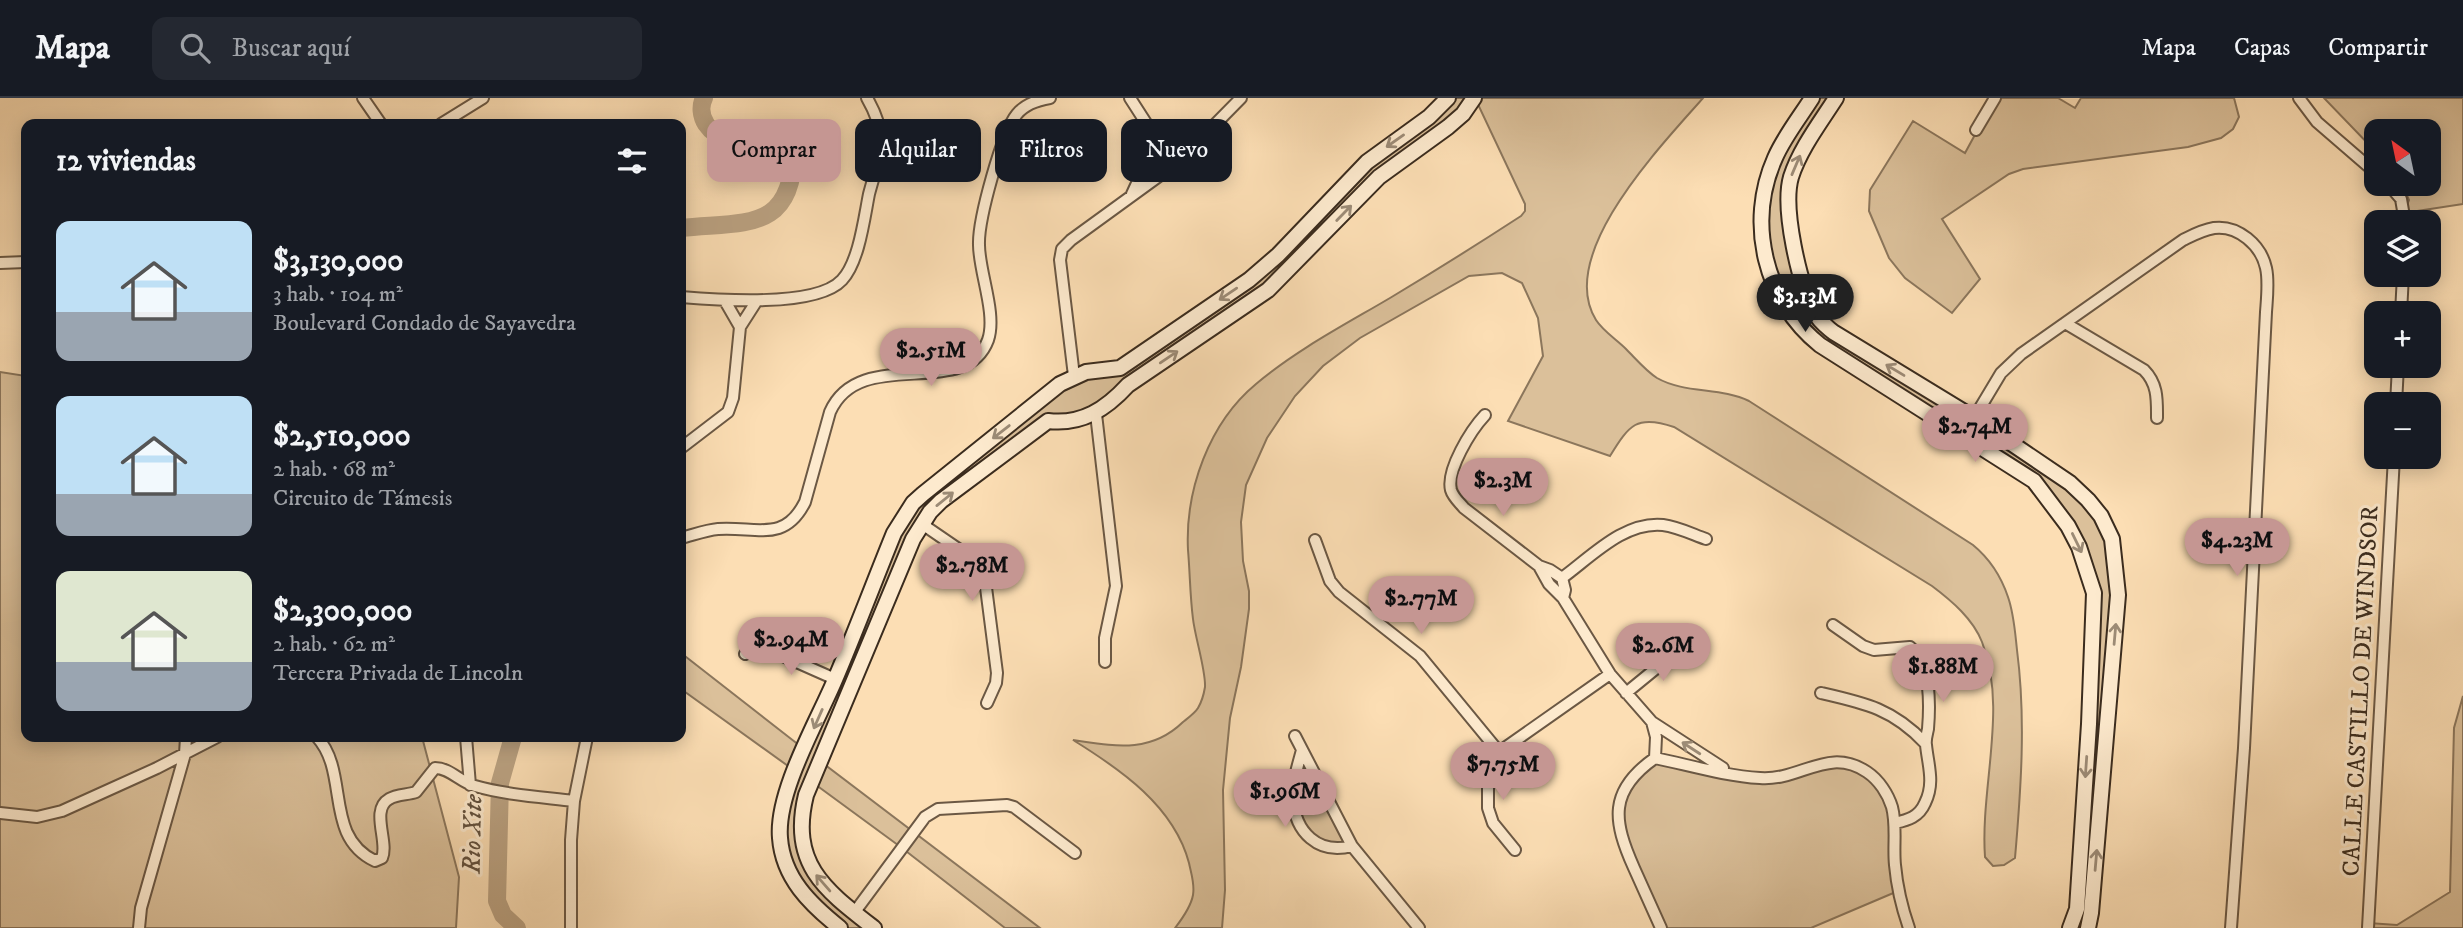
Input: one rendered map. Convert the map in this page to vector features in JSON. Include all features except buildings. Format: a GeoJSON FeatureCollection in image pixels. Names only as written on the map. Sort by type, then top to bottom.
{"type":"FeatureCollection","features":[{"type":"Feature","properties":{"kind":"street"},"geometry":{"type":"LineString","coordinates":[[363,98],[378,119]]}},
{"type":"Feature","properties":{"kind":"street"},"geometry":{"type":"LineString","coordinates":[[449,119],[482,98]]}},
{"type":"Feature","properties":{"kind":"street"},"geometry":{"type":"LineString","coordinates":[[686,297],[756,302],[822,292],[842,280],[849,269],[881,150],[882,131],[867,98]]}},
{"type":"Feature","properties":{"kind":"street"},"geometry":{"type":"LineString","coordinates":[[686,537],[719,529],[761,532],[783,527],[799,513],[805,502],[830,412],[846,388],[872,378],[943,371],[963,366],[980,354],[988,338],[990,321],[979,248],[979,226],[1008,126],[1019,111],[1036,99],[1050,98]]}},
{"type":"Feature","properties":{"kind":"street"},"geometry":{"type":"LineString","coordinates":[[1129,98],[1143,119]]}},
{"type":"Feature","properties":{"kind":"street"},"geometry":{"type":"LineString","coordinates":[[1221,119],[1241,98]]}},
{"type":"Feature","properties":{"kind":"street"},"geometry":{"type":"LineString","coordinates":[[841,928],[807,900],[793,881],[784,859],[780,837],[781,813],[786,794],[894,533],[913,503],[1060,384],[1094,370],[1119,369],[1264,268],[1367,162],[1429,117],[1448,98]]}},
{"type":"Feature","properties":{"kind":"street"},"geometry":{"type":"LineString","coordinates":[[1040,401],[1040,413],[1048,421],[1059,422],[1096,414],[1113,401],[1128,384],[1268,290],[1379,177],[1448,127],[1463,114],[1474,98]]}},
{"type":"Feature","properties":{"kind":"street"},"geometry":{"type":"LineString","coordinates":[[1812,98],[1776,156],[1767,180],[1763,205],[1763,247],[1768,269],[1789,315],[1820,345],[2034,481],[2080,547],[2094,593],[2077,909],[2070,928]]}},
{"type":"Feature","properties":{"kind":"street"},"geometry":{"type":"LineString","coordinates":[[1836,98],[1798,160],[1790,180],[1789,202],[1796,256],[1814,312],[1833,332],[1974,418],[2070,483],[2101,516],[2112,539],[2118,595],[2088,928]]}},
{"type":"Feature","properties":{"kind":"street"},"geometry":{"type":"LineString","coordinates":[[1976,130],[1995,98]]}},
{"type":"Feature","properties":{"kind":"street"},"geometry":{"type":"LineString","coordinates":[[2299,98],[2317,122],[2364,163]]}},
{"type":"Feature","properties":{"kind":"street"},"geometry":{"type":"LineString","coordinates":[[1131,196],[1138,182]]}},
{"type":"Feature","properties":{"kind":"street"},"geometry":{"type":"LineString","coordinates":[[1074,376],[1060,260],[1062,249],[1070,240],[1151,182]]}},
{"type":"Feature","properties":{"kind":"street"},"geometry":{"type":"LineString","coordinates":[[1763,205],[1782,200],[1789,202]]}},
{"type":"Feature","properties":{"kind":"street"},"geometry":{"type":"LineString","coordinates":[[1974,418],[2001,373],[2010,364],[2183,240],[2203,231],[2228,229],[2252,242],[2262,254],[2266,269],[2266,325],[2231,928]]}},
{"type":"Feature","properties":{"kind":"street"},"geometry":{"type":"LineString","coordinates":[[0,263],[21,262]]}},
{"type":"Feature","properties":{"kind":"street"},"geometry":{"type":"LineString","coordinates":[[725,301],[740,327]]}},
{"type":"Feature","properties":{"kind":"street"},"geometry":{"type":"LineString","coordinates":[[686,445],[728,412],[733,398],[740,327],[756,302]]}},
{"type":"Feature","properties":{"kind":"street"},"geometry":{"type":"LineString","coordinates":[[1789,315],[1799,317],[1814,312]]}},
{"type":"Feature","properties":{"kind":"street"},"geometry":{"type":"LineString","coordinates":[[2065,323],[2144,370],[2152,378],[2156,388],[2157,418]]}},
{"type":"Feature","properties":{"kind":"street"},"geometry":{"type":"LineString","coordinates":[[1119,369],[1127,375],[1128,384]]}},
{"type":"Feature","properties":{"kind":"street"},"geometry":{"type":"LineString","coordinates":[[1096,414],[1116,586],[1105,638],[1105,662]]}},
{"type":"Feature","properties":{"kind":"street"},"geometry":{"type":"LineString","coordinates":[[1485,415],[1471,432],[1451,476],[1455,499],[1539,566],[1562,578],[1565,590],[1563,598]]}},
{"type":"Feature","properties":{"kind":"street"},"geometry":{"type":"LineString","coordinates":[[874,928],[819,881],[807,858],[800,831],[806,795],[913,539],[922,524],[941,502],[1048,421]]}},
{"type":"Feature","properties":{"kind":"street","name":"CALLE CASTILLO DE WINDSOR"},"geometry":{"type":"LineString","coordinates":[[2368,928],[2393,469]]}},
{"type":"Feature","properties":{"kind":"street"},"geometry":{"type":"LineString","coordinates":[[2051,502],[2060,486],[2070,483]]}},
{"type":"Feature","properties":{"kind":"street"},"geometry":{"type":"LineString","coordinates":[[922,524],[976,561],[984,572],[998,673],[987,703]]}},
{"type":"Feature","properties":{"kind":"street"},"geometry":{"type":"LineString","coordinates":[[1562,578],[1634,528],[1665,525],[1706,539]]}},
{"type":"Feature","properties":{"kind":"street"},"geometry":{"type":"LineString","coordinates":[[1315,540],[1329,581],[1339,593],[1420,656],[1499,752]]}},
{"type":"Feature","properties":{"kind":"street"},"geometry":{"type":"LineString","coordinates":[[1539,566],[1549,584],[1563,598],[1610,674],[1652,722],[1731,773]]}},
{"type":"Feature","properties":{"kind":"street"},"geometry":{"type":"LineString","coordinates":[[2094,593],[2102,598],[2118,595]]}},
{"type":"Feature","properties":{"kind":"street"},"geometry":{"type":"LineString","coordinates":[[1833,625],[1863,646],[1874,650],[1910,647],[1918,653],[1922,662],[1927,691],[1926,743],[1931,780],[1926,801],[1915,817],[1895,823]]}},
{"type":"Feature","properties":{"kind":"street"},"geometry":{"type":"LineString","coordinates":[[745,654],[758,647],[765,648],[835,679]]}},
{"type":"Feature","properties":{"kind":"street"},"geometry":{"type":"LineString","coordinates":[[1626,693],[1681,648]]}},
{"type":"Feature","properties":{"kind":"street"},"geometry":{"type":"LineString","coordinates":[[1515,850],[1493,823],[1488,808],[1488,781],[1499,752],[1610,674]]}},
{"type":"Feature","properties":{"kind":"street"},"geometry":{"type":"LineString","coordinates":[[1821,693],[1878,707],[1904,723],[1926,743]]}},
{"type":"Feature","properties":{"kind":"street"},"geometry":{"type":"LineString","coordinates":[[1652,722],[1656,737],[1655,758],[1632,778],[1623,791],[1618,806],[1618,824],[1621,840],[1661,928]]}},
{"type":"Feature","properties":{"kind":"street"},"geometry":{"type":"LineString","coordinates":[[1295,736],[1352,846],[1419,928]]}},
{"type":"Feature","properties":{"kind":"street"},"geometry":{"type":"LineString","coordinates":[[139,928],[146,892],[185,754],[186,742]]}},
{"type":"Feature","properties":{"kind":"street"},"geometry":{"type":"LineString","coordinates":[[0,813],[37,817],[62,810],[208,742]]}},
{"type":"Feature","properties":{"kind":"street"},"geometry":{"type":"LineString","coordinates":[[320,742],[328,755],[350,841],[359,851],[375,861],[382,858],[385,852],[381,815],[385,802],[391,797],[416,792],[435,768],[442,768],[470,785],[502,793],[575,801]]}},
{"type":"Feature","properties":{"kind":"street"},"geometry":{"type":"LineString","coordinates":[[466,742],[470,785]]}},
{"type":"Feature","properties":{"kind":"street"},"geometry":{"type":"LineString","coordinates":[[571,928],[570,854],[575,801],[586,742]]}},
{"type":"Feature","properties":{"kind":"street"},"geometry":{"type":"LineString","coordinates":[[1302,750],[1293,797],[1299,822],[1305,833],[1320,846],[1341,849],[1352,846]]}},
{"type":"Feature","properties":{"kind":"street"},"geometry":{"type":"LineString","coordinates":[[1655,758],[1758,778],[1776,778],[1838,761],[1856,765],[1872,775],[1885,791],[1892,806],[1898,891],[1909,928]]}},
{"type":"Feature","properties":{"kind":"street"},"geometry":{"type":"LineString","coordinates":[[855,913],[925,817],[938,809],[998,804],[1014,807],[1075,853]]}},
{"type":"Feature","properties":{"kind":"shaded area"},"geometry":{"type":"Polygon","coordinates":[[[1448,98],[1474,98],[1394,165],[1281,278],[1096,414],[1048,421],[930,512],[820,761],[1040,928],[1005,928],[812,782],[806,795],[807,858],[874,928],[840,928],[807,900],[780,837],[795,771],[686,693],[686,657],[804,749],[903,517],[1051,391],[1120,368],[1249,280],[1367,162],[1448,98]]]}},
{"type":"Feature","properties":{"kind":"shaded area"},"geometry":{"type":"Polygon","coordinates":[[[1475,98],[1703,98],[1641,171],[1601,233],[1590,264],[1587,293],[1596,320],[1657,378],[1679,386],[1727,394],[1749,401],[1973,545],[1990,562],[2010,603],[2020,676],[2022,754],[2015,858],[2004,865],[1993,866],[1985,857],[1993,694],[1982,642],[1967,618],[1932,586],[1674,427],[1651,422],[1635,425],[1610,456],[1508,421],[1543,356],[1538,318],[1522,283],[1502,273],[1469,276],[1360,338],[1323,366],[1295,396],[1267,438],[1246,485],[1241,522],[1249,609],[1230,718],[1223,790],[1225,890],[1222,928],[1175,928],[1188,908],[1193,891],[1189,863],[1182,843],[1171,824],[1143,791],[1109,763],[1073,740],[1117,745],[1145,743],[1170,732],[1199,706],[1205,680],[1191,602],[1188,527],[1191,504],[1203,459],[1225,418],[1239,400],[1271,372],[1304,349],[1456,257],[1525,211],[1525,204],[1475,98]]]}},
{"type":"Feature","properties":{"kind":"shaded area"},"geometry":{"type":"Polygon","coordinates":[[[1812,98],[1836,98],[1810,140],[1789,202],[1814,312],[2088,500],[2116,560],[2088,928],[2070,928],[2089,724],[2087,566],[2043,490],[1804,332],[1763,247],[1776,156],[1812,98]]]}},
{"type":"Feature","properties":{"kind":"shaded area"},"geometry":{"type":"Polygon","coordinates":[[[1995,98],[2058,98],[2075,108],[2081,98],[2234,98],[2239,117],[2233,129],[2221,138],[2188,147],[2023,169],[2009,174],[1942,219],[1980,279],[1952,313],[1905,278],[1889,258],[1869,211],[1870,190],[1913,121],[1965,153],[1995,98]]]}},
{"type":"Feature","properties":{"kind":"shaded area"},"geometry":{"type":"Polygon","coordinates":[[[2324,98],[2463,98],[2463,204],[2405,210],[2409,200],[2407,196],[2441,196],[2441,119],[2364,119],[2364,140],[2324,98]]]}},
{"type":"Feature","properties":{"kind":"shaded area"},"geometry":{"type":"Polygon","coordinates":[[[1138,182],[1149,182],[1131,196],[1138,182]]]}},
{"type":"Feature","properties":{"kind":"shaded area"},"geometry":{"type":"Polygon","coordinates":[[[0,372],[21,375],[21,742],[423,742],[459,877],[456,928],[0,928],[0,372]]]}},
{"type":"Feature","properties":{"kind":"shaded area"},"geometry":{"type":"Polygon","coordinates":[[[2463,696],[2463,928],[2368,928],[2369,923],[2397,925],[2450,892],[2454,728],[2463,696]]]}},
{"type":"Feature","properties":{"kind":"shaded area"},"geometry":{"type":"Polygon","coordinates":[[[1302,750],[1352,846],[1320,846],[1295,809],[1302,750]]]}},
{"type":"Feature","properties":{"kind":"shaded area"},"geometry":{"type":"Polygon","coordinates":[[[1655,758],[1758,778],[1838,761],[1872,775],[1892,806],[1898,891],[1811,928],[1661,928],[1621,840],[1623,791],[1655,758]]]}},
{"type":"Feature","properties":{"kind":"waterway","name":"Rio Xite"},"geometry":{"type":"LineString","coordinates":[[686,228],[726,225],[761,217],[775,209],[785,196],[791,177],[794,150],[785,139],[769,133],[731,138],[714,132],[703,118],[704,98]]}},
{"type":"Feature","properties":{"kind":"waterway","name":"Rio Xite"},"geometry":{"type":"LineString","coordinates":[[512,742],[500,783],[497,901],[503,915],[517,928]]}}]}
